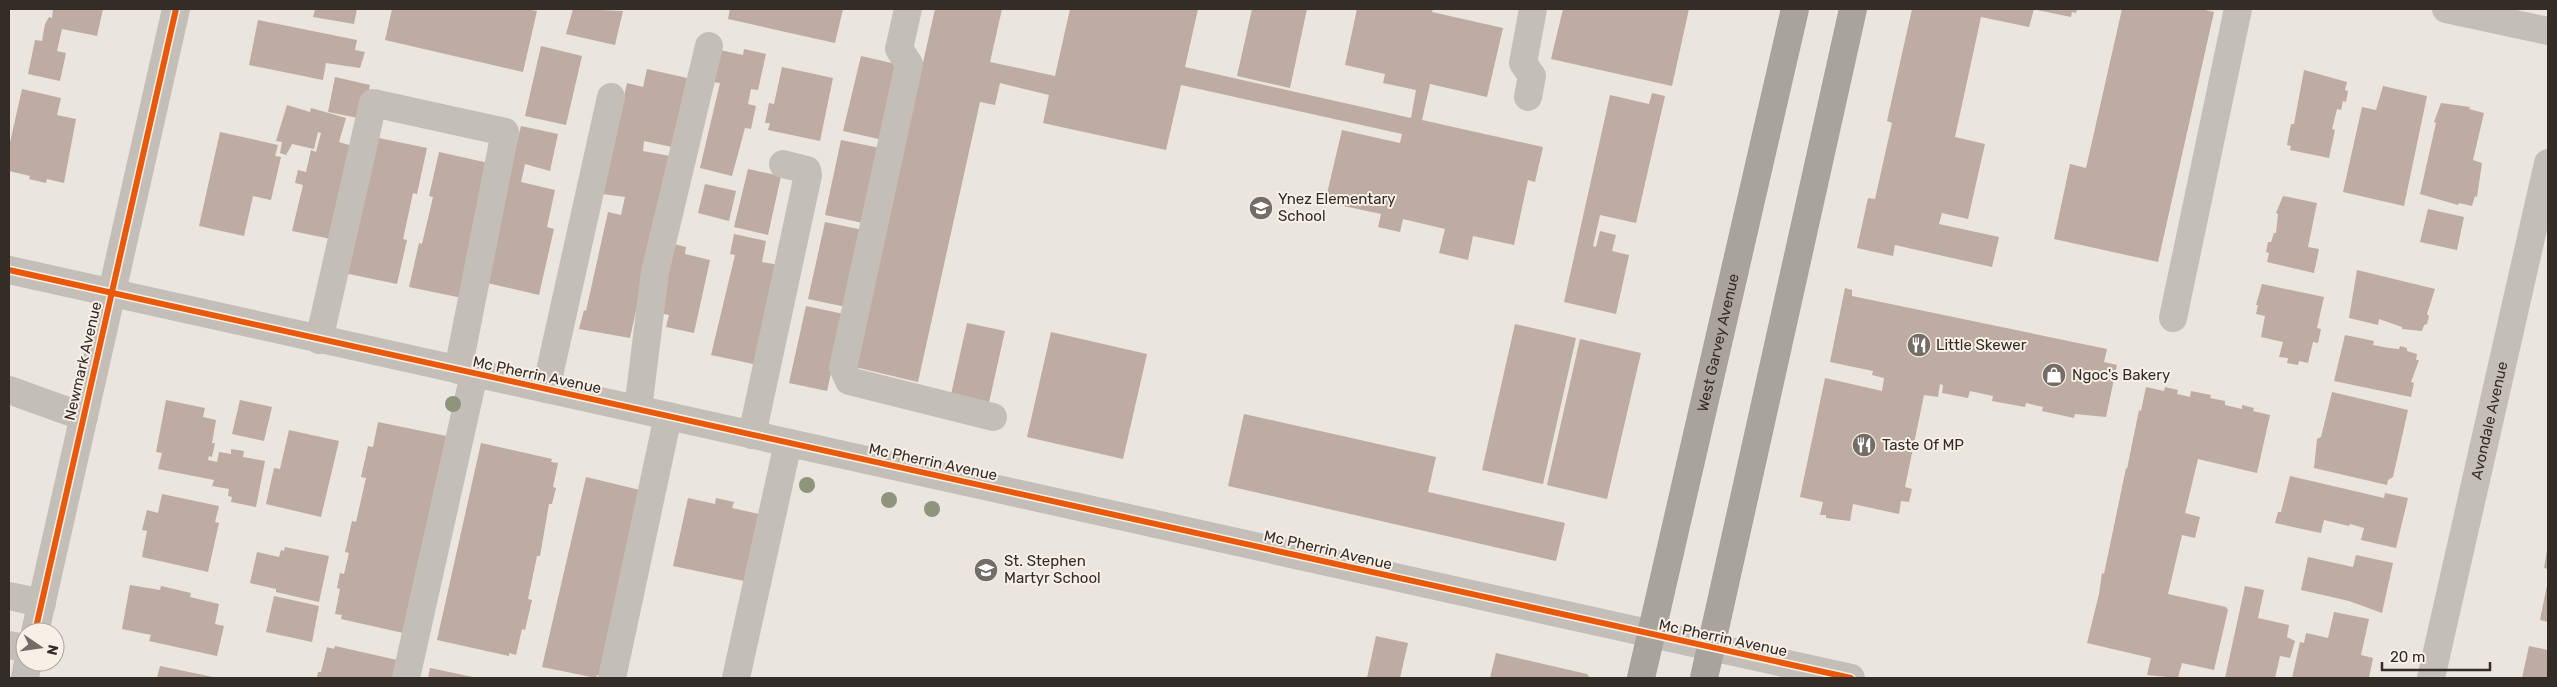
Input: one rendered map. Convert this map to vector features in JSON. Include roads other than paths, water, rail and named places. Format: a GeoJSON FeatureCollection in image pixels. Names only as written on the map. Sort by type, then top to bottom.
{"type":"FeatureCollection","features":[{"type":"Feature","properties":{"kind":"main road","name":"West Garvey Avenue"},"geometry":{"type":"LineString","coordinates":[[1641,678],[1795,9]]}},
{"type":"Feature","properties":{"kind":"main road"},"geometry":{"type":"LineString","coordinates":[[1704,678],[1854,9]]}},
{"type":"Feature","properties":{"kind":"street","name":"Newmark Avenue"},"geometry":{"type":"LineString","coordinates":[[37,622],[176,9]]}},
{"type":"Feature","properties":{"kind":"street"},"geometry":{"type":"LineString","coordinates":[[908,9],[899,49],[909,64],[843,368],[849,382],[993,417]]}},
{"type":"Feature","properties":{"kind":"street"},"geometry":{"type":"LineString","coordinates":[[1528,97],[1532,76],[1523,63],[1533,9]]}},
{"type":"Feature","properties":{"kind":"street"},"geometry":{"type":"LineString","coordinates":[[2173,318],[2238,9]]}},
{"type":"Feature","properties":{"kind":"street"},"geometry":{"type":"LineString","coordinates":[[2446,9],[2548,31]]}},
{"type":"Feature","properties":{"kind":"street"},"geometry":{"type":"LineString","coordinates":[[638,410],[655,272],[709,46]]}},
{"type":"Feature","properties":{"kind":"street"},"geometry":{"type":"LineString","coordinates":[[546,389],[611,97]]}},
{"type":"Feature","properties":{"kind":"street"},"geometry":{"type":"LineString","coordinates":[[319,340],[373,103],[506,132],[466,372],[406,678]]}},
{"type":"Feature","properties":{"kind":"street","name":"Avondale Avenue"},"geometry":{"type":"LineString","coordinates":[[2431,678],[2548,163]]}},
{"type":"Feature","properties":{"kind":"street"},"geometry":{"type":"LineString","coordinates":[[752,435],[808,175],[807,170],[783,164]]}},
{"type":"Feature","properties":{"kind":"street","name":"Mc Pherrin Avenue"},"geometry":{"type":"LineString","coordinates":[[10,276],[112,294],[668,416],[1651,636],[1851,678]]}},
{"type":"Feature","properties":{"kind":"street"},"geometry":{"type":"LineString","coordinates":[[9,390],[84,417]]}},
{"type":"Feature","properties":{"kind":"street"},"geometry":{"type":"LineString","coordinates":[[612,678],[668,416]]}},
{"type":"Feature","properties":{"kind":"street"},"geometry":{"type":"LineString","coordinates":[[736,678],[788,443]]}},
{"type":"Feature","properties":{"kind":"street"},"geometry":{"type":"LineString","coordinates":[[9,596],[42,603]]}},
{"type":"Feature","properties":{"kind":"place","name":"Ynez Elementary School"},"geometry":{"type":"Point","coordinates":[1261,208]}},
{"type":"Feature","properties":{"kind":"place","name":"Little Skewer"},"geometry":{"type":"Point","coordinates":[1919,345]}},
{"type":"Feature","properties":{"kind":"place","name":"Ngoc's Bakery"},"geometry":{"type":"Point","coordinates":[2054,375]}},
{"type":"Feature","properties":{"kind":"place","name":"Taste Of MP"},"geometry":{"type":"Point","coordinates":[1864,445]}},
{"type":"Feature","properties":{"kind":"place","name":"St. Stephen Martyr School"},"geometry":{"type":"Point","coordinates":[986,570]}}]}
